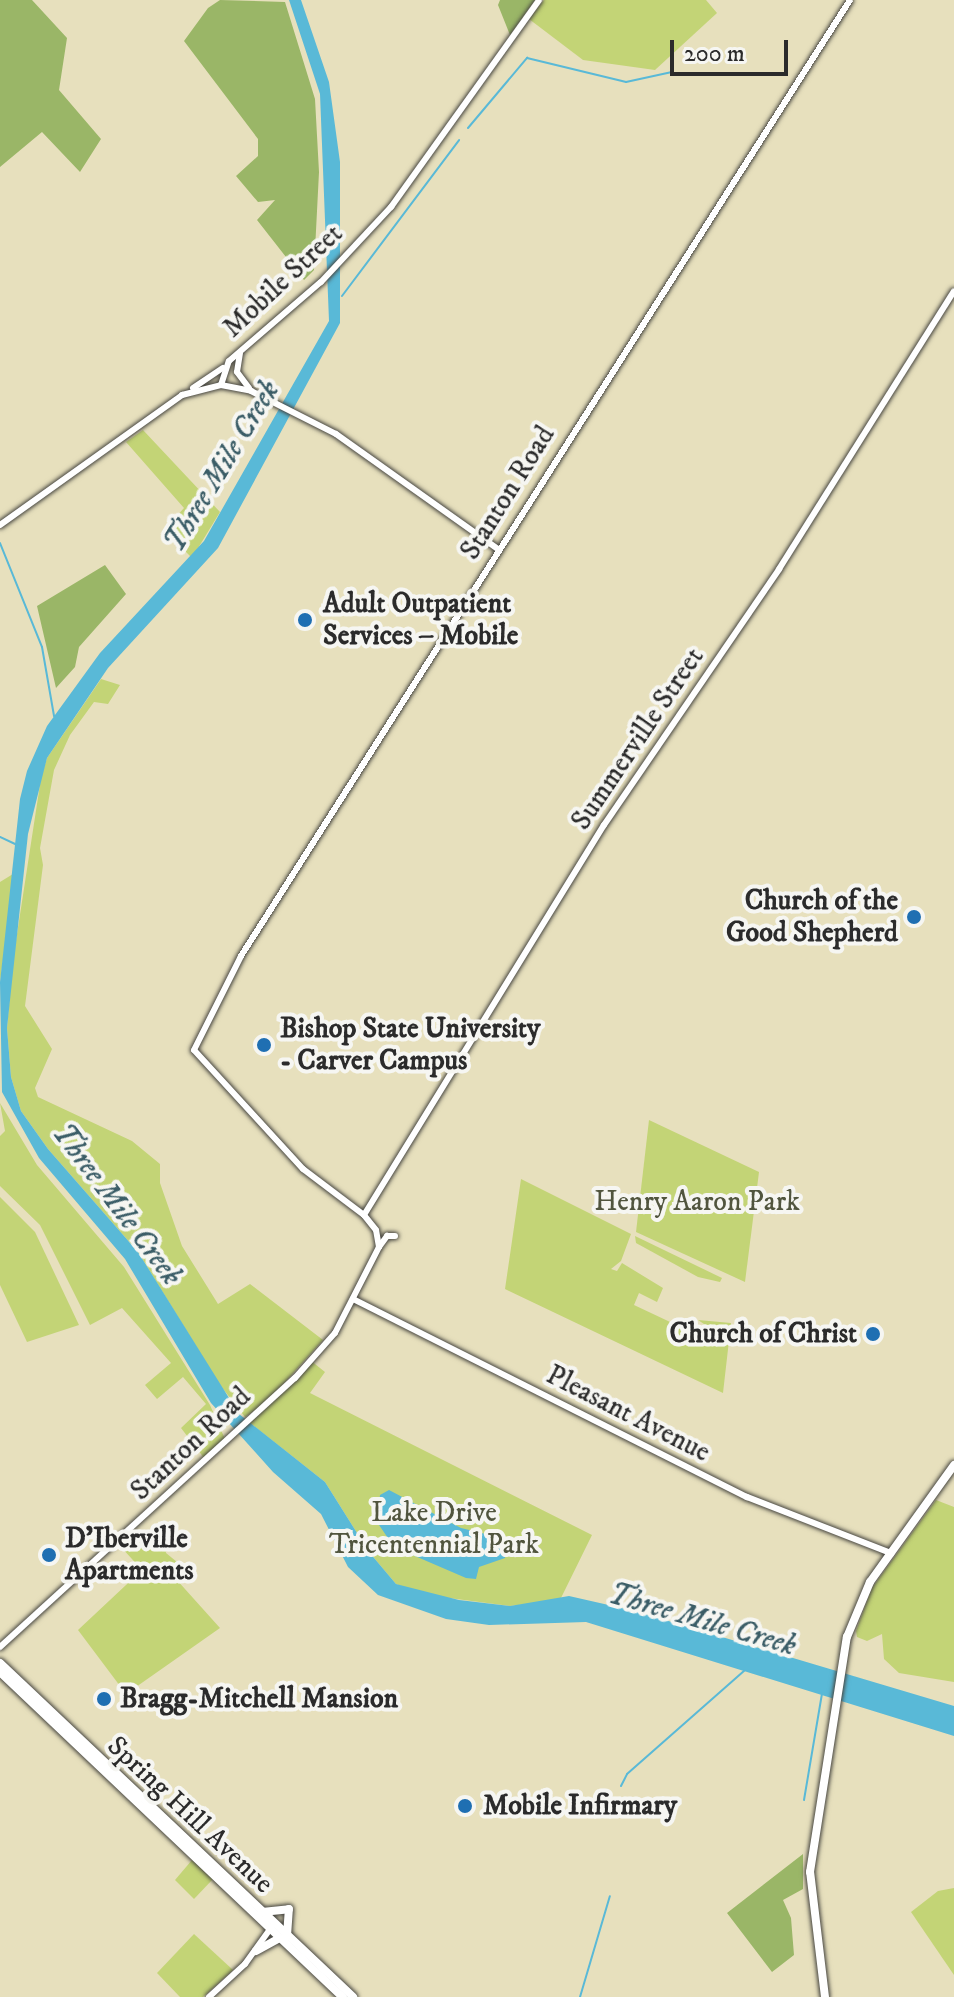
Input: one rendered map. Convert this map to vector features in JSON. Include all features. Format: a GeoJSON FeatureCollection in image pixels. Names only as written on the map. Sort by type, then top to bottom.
{"type":"FeatureCollection","features":[{"type":"Feature","properties":{"kind":"main road"},"geometry":{"type":"LineString","coordinates":[[825,1997],[810,1872],[842,1662],[862,1595],[954,1465]]}},
{"type":"Feature","properties":{"kind":"main road","name":"Spring Hill Avenue"},"geometry":{"type":"LineString","coordinates":[[0,1663],[261,1912],[272,1927]]}},
{"type":"Feature","properties":{"kind":"main road","name":"Spring Hill Avenue"},"geometry":{"type":"LineString","coordinates":[[0,1672],[343,1997]]}},
{"type":"Feature","properties":{"kind":"main road"},"geometry":{"type":"LineString","coordinates":[[256,1951],[283,1938],[289,1909],[261,1912]]}},
{"type":"Feature","properties":{"kind":"main road","name":"Spring Hill Avenue"},"geometry":{"type":"LineString","coordinates":[[283,1938],[353,1997]]}},
{"type":"Feature","properties":{"kind":"street","name":"Mobile Street"},"geometry":{"type":"LineString","coordinates":[[221,385],[226,365],[321,282],[391,207],[539,0]]}},
{"type":"Feature","properties":{"kind":"street","name":"Stanton Road"},"geometry":{"type":"LineString","coordinates":[[364,1215],[303,1169],[195,1057],[241,956],[850,0]]}},
{"type":"Feature","properties":{"kind":"street","name":"Summerville Street"},"geometry":{"type":"LineString","coordinates":[[364,1215],[604,825],[779,569],[954,291]]}},
{"type":"Feature","properties":{"kind":"street"},"geometry":{"type":"LineString","coordinates":[[242,350],[237,372],[251,391]]}},
{"type":"Feature","properties":{"kind":"street"},"geometry":{"type":"LineString","coordinates":[[0,525],[226,365]]}},
{"type":"Feature","properties":{"kind":"street"},"geometry":{"type":"LineString","coordinates":[[190,391],[221,385],[266,397],[311,421],[498,549]]}},
{"type":"Feature","properties":{"kind":"street"},"geometry":{"type":"LineString","coordinates":[[364,1215],[376,1230],[379,1247]]}},
{"type":"Feature","properties":{"kind":"street"},"geometry":{"type":"LineString","coordinates":[[373,1220],[380,1233],[379,1247]]}},
{"type":"Feature","properties":{"kind":"street","name":"Stanton Road"},"geometry":{"type":"LineString","coordinates":[[0,1647],[255,1417],[335,1333],[379,1247],[387,1236],[395,1236]]}},
{"type":"Feature","properties":{"kind":"street","name":"Pleasant Avenue"},"geometry":{"type":"LineString","coordinates":[[353,1299],[747,1497],[891,1553]]}},
{"type":"Feature","properties":{"kind":"street"},"geometry":{"type":"LineString","coordinates":[[209,1997],[256,1951],[272,1927]]}},
{"type":"Feature","properties":{"kind":"green space"},"geometry":{"type":"Polygon","coordinates":[[[0,0],[32,0],[67,38],[59,90],[101,139],[80,172],[42,132],[0,167],[0,0]]]}},
{"type":"Feature","properties":{"kind":"green space"},"geometry":{"type":"Polygon","coordinates":[[[220,0],[285,2],[315,99],[319,172],[314,270],[304,280],[257,220],[275,200],[258,202],[236,176],[258,156],[258,139],[184,41],[208,8],[220,0]]]}},
{"type":"Feature","properties":{"kind":"green space"},"geometry":{"type":"Polygon","coordinates":[[[500,0],[535,0],[510,35],[498,5],[500,0]]]}},
{"type":"Feature","properties":{"kind":"green space"},"geometry":{"type":"Polygon","coordinates":[[[544,0],[706,0],[717,13],[655,70],[583,60],[529,19],[544,0]]]}},
{"type":"Feature","properties":{"kind":"green space"},"geometry":{"type":"Polygon","coordinates":[[[143,430],[220,512],[192,558],[164,530],[184,508],[126,442],[143,430]]]}},
{"type":"Feature","properties":{"kind":"green space"},"geometry":{"type":"Polygon","coordinates":[[[105,565],[126,594],[79,647],[75,667],[56,688],[37,606],[105,565]]]}},
{"type":"Feature","properties":{"kind":"green space"},"geometry":{"type":"Polygon","coordinates":[[[101,679],[120,685],[108,704],[94,702],[70,735],[54,770],[40,848],[43,865],[25,1006],[52,1049],[35,1088],[38,1097],[132,1141],[160,1164],[160,1183],[182,1246],[218,1304],[250,1284],[323,1340],[267,1402],[245,1417],[220,1385],[138,1252],[48,1149],[21,1111],[11,1077],[7,1028],[13,960],[41,778],[47,758],[101,679]]]}},
{"type":"Feature","properties":{"kind":"green space"},"geometry":{"type":"Polygon","coordinates":[[[13,874],[13,886],[0,982],[0,882],[13,874]]]}},
{"type":"Feature","properties":{"kind":"green space"},"geometry":{"type":"Polygon","coordinates":[[[0,1103],[37,1165],[124,1267],[210,1405],[225,1439],[204,1458],[181,1428],[206,1404],[183,1377],[157,1399],[145,1385],[171,1363],[122,1308],[90,1325],[40,1225],[0,1186],[0,1136],[5,1131],[0,1103]]]}},
{"type":"Feature","properties":{"kind":"green space","name":"Henry Aaron Park"},"geometry":{"type":"Polygon","coordinates":[[[649,1120],[759,1172],[745,1282],[636,1232],[649,1120]]]}},
{"type":"Feature","properties":{"kind":"green space"},"geometry":{"type":"Polygon","coordinates":[[[521,1179],[631,1234],[621,1261],[611,1269],[617,1271],[622,1263],[663,1288],[657,1302],[639,1293],[634,1305],[702,1337],[707,1326],[698,1320],[731,1323],[723,1393],[505,1289],[521,1179]]]}},
{"type":"Feature","properties":{"kind":"green space"},"geometry":{"type":"Polygon","coordinates":[[[0,1197],[35,1232],[79,1325],[27,1342],[0,1285],[0,1197]]]}},
{"type":"Feature","properties":{"kind":"green space"},"geometry":{"type":"Polygon","coordinates":[[[635,1236],[722,1278],[720,1282],[698,1277],[636,1243],[635,1236]]]}},
{"type":"Feature","properties":{"kind":"green space","name":"Lake Drive Tricentennial Park"},"geometry":{"type":"Polygon","coordinates":[[[310,1360],[325,1372],[310,1393],[592,1535],[560,1600],[510,1606],[426,1595],[396,1584],[369,1552],[325,1482],[249,1422],[310,1360]]]}},
{"type":"Feature","properties":{"kind":"green space"},"geometry":{"type":"Polygon","coordinates":[[[936,1500],[954,1507],[954,1682],[899,1673],[884,1659],[882,1634],[867,1641],[857,1637],[856,1631],[872,1588],[936,1500]]]}},
{"type":"Feature","properties":{"kind":"green space"},"geometry":{"type":"Polygon","coordinates":[[[163,1533],[166,1553],[177,1562],[167,1569],[220,1628],[126,1694],[78,1630],[142,1570],[121,1547],[135,1535],[163,1533]]]}},
{"type":"Feature","properties":{"kind":"green space"},"geometry":{"type":"Polygon","coordinates":[[[803,1854],[803,1889],[783,1900],[791,1918],[794,1955],[772,1972],[727,1913],[803,1854]]]}},
{"type":"Feature","properties":{"kind":"green space"},"geometry":{"type":"Polygon","coordinates":[[[192,1860],[213,1879],[194,1899],[175,1880],[192,1860]]]}},
{"type":"Feature","properties":{"kind":"green space"},"geometry":{"type":"Polygon","coordinates":[[[954,1888],[954,1975],[911,1912],[938,1891],[954,1888]]]}},
{"type":"Feature","properties":{"kind":"green space"},"geometry":{"type":"Polygon","coordinates":[[[194,1934],[233,1970],[203,1997],[180,1997],[157,1973],[194,1934]]]}},
{"type":"Feature","properties":{"kind":"water"},"geometry":{"type":"Polygon","coordinates":[[[289,0],[301,0],[329,82],[340,162],[340,323],[218,548],[108,668],[47,758],[28,834],[7,1028],[11,1077],[21,1111],[48,1149],[138,1252],[239,1414],[325,1482],[369,1552],[396,1584],[459,1600],[510,1606],[569,1596],[635,1611],[954,1706],[954,1736],[586,1622],[489,1625],[446,1619],[378,1595],[348,1567],[321,1514],[273,1472],[211,1403],[125,1259],[39,1158],[2,1092],[0,982],[20,799],[27,771],[47,726],[100,653],[204,541],[329,321],[320,94],[289,0]]]}},
{"type":"Feature","properties":{"kind":"water"},"geometry":{"type":"Polygon","coordinates":[[[389,1490],[461,1528],[498,1537],[507,1545],[505,1558],[479,1567],[476,1579],[466,1578],[394,1547],[377,1522],[380,1495],[389,1490]]]}},
{"type":"Feature","properties":{"kind":"waterway"},"geometry":{"type":"LineString","coordinates":[[468,128],[527,58],[626,82],[672,72]]}},
{"type":"Feature","properties":{"kind":"waterway"},"geometry":{"type":"LineString","coordinates":[[342,296],[459,140]]}},
{"type":"Feature","properties":{"kind":"waterway"},"geometry":{"type":"LineString","coordinates":[[0,543],[42,647],[54,716]]}},
{"type":"Feature","properties":{"kind":"waterway"},"geometry":{"type":"LineString","coordinates":[[0,837],[17,845]]}},
{"type":"Feature","properties":{"kind":"waterway"},"geometry":{"type":"LineString","coordinates":[[621,1786],[627,1774],[745,1670]]}},
{"type":"Feature","properties":{"kind":"waterway"},"geometry":{"type":"LineString","coordinates":[[804,1800],[822,1694]]}},
{"type":"Feature","properties":{"kind":"waterway"},"geometry":{"type":"LineString","coordinates":[[580,1997],[610,1896]]}},
{"type":"Feature","properties":{"kind":"place","name":"Adult Outpatient Services – Mobile"},"geometry":{"type":"Point","coordinates":[305,620]}},
{"type":"Feature","properties":{"kind":"place","name":"Church of the Good Shepherd"},"geometry":{"type":"Point","coordinates":[914,917]}},
{"type":"Feature","properties":{"kind":"place","name":"Bishop State University - Carver Campus"},"geometry":{"type":"Point","coordinates":[264,1045]}},
{"type":"Feature","properties":{"kind":"place","name":"Church of Christ"},"geometry":{"type":"Point","coordinates":[873,1334]}},
{"type":"Feature","properties":{"kind":"place","name":"D'Iberville Apartments"},"geometry":{"type":"Point","coordinates":[49,1555]}},
{"type":"Feature","properties":{"kind":"place","name":"Bragg-Mitchell Mansion"},"geometry":{"type":"Point","coordinates":[104,1699]}},
{"type":"Feature","properties":{"kind":"place","name":"Mobile Infirmary"},"geometry":{"type":"Point","coordinates":[465,1806]}},
{"type":"Feature","properties":{"kind":"water label","name":"Three Mile Creek"},"geometry":{"type":"Point","coordinates":[223,467]}},
{"type":"Feature","properties":{"kind":"water label","name":"Three Mile Creek"},"geometry":{"type":"Point","coordinates":[116,1205]}},
{"type":"Feature","properties":{"kind":"water label","name":"Three Mile Creek"},"geometry":{"type":"Point","coordinates":[702,1621]}}]}
